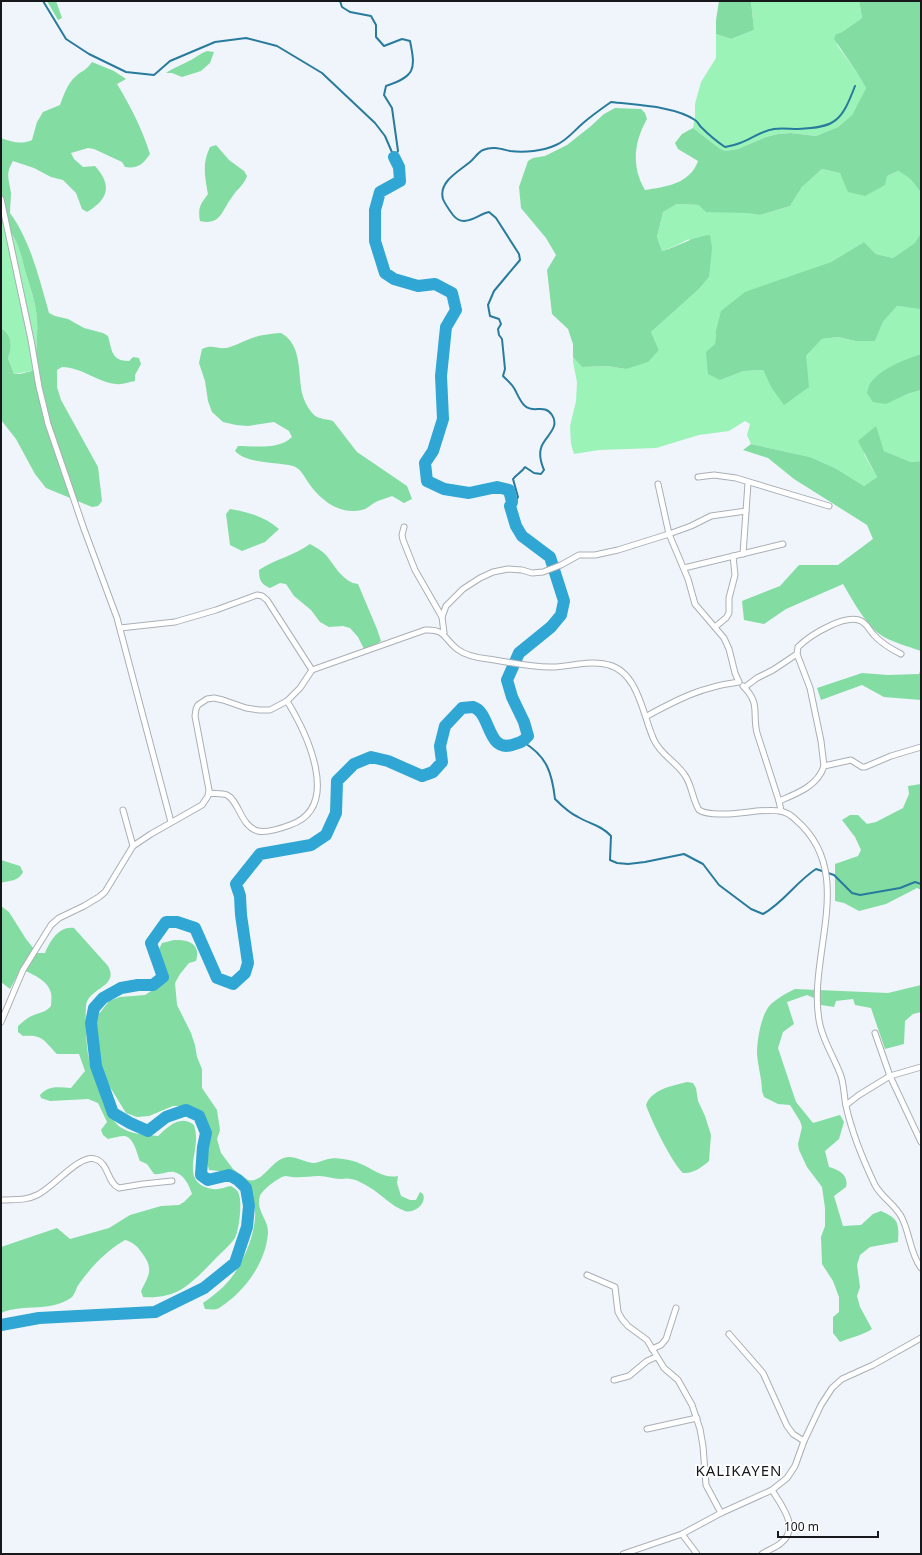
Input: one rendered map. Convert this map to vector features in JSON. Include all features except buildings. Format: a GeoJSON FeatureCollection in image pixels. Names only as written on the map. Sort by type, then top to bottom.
{"type":"FeatureCollection","features":[{"type":"Feature","properties":{"kind":"street"},"geometry":{"type":"LineString","coordinates":[[1,200],[31,340],[39,387],[48,424],[120,628],[171,822]]}},
{"type":"Feature","properties":{"kind":"street"},"geometry":{"type":"LineString","coordinates":[[698,477],[714,475],[736,478],[748,483],[829,506]]}},
{"type":"Feature","properties":{"kind":"street"},"geometry":{"type":"LineString","coordinates":[[744,554],[748,483]]}},
{"type":"Feature","properties":{"kind":"street"},"geometry":{"type":"LineString","coordinates":[[658,484],[669,534],[684,568],[695,604],[724,638],[739,682],[745,687],[756,706],[755,725],[781,811]]}},
{"type":"Feature","properties":{"kind":"street"},"geometry":{"type":"LineString","coordinates":[[442,617],[446,606],[452,599],[480,578],[493,572],[508,569],[522,570],[532,573],[543,572],[561,566],[579,556],[594,555],[618,550],[669,534],[691,526],[711,516],[746,511]]}},
{"type":"Feature","properties":{"kind":"street"},"geometry":{"type":"LineString","coordinates":[[404,527],[402,535],[403,540],[415,570],[442,617],[444,634],[460,651],[481,658],[535,666],[554,667],[595,663],[609,665],[619,670],[633,686],[644,706],[654,741],[660,750],[685,775],[699,810],[708,814],[781,811],[796,819],[803,828],[820,853],[827,878],[827,896],[819,980],[819,1016],[823,1035],[840,1075],[846,1105],[855,1136],[875,1185],[879,1192],[900,1213],[915,1260],[921,1268]]}},
{"type":"Feature","properties":{"kind":"street"},"geometry":{"type":"LineString","coordinates":[[684,568],[783,544]]}},
{"type":"Feature","properties":{"kind":"street"},"geometry":{"type":"LineString","coordinates":[[715,627],[726,618],[729,613],[729,598],[735,575],[733,556]]}},
{"type":"Feature","properties":{"kind":"street"},"geometry":{"type":"LineString","coordinates":[[120,628],[175,622],[216,610],[257,595],[262,596],[267,600],[312,670]]}},
{"type":"Feature","properties":{"kind":"street"},"geometry":{"type":"LineString","coordinates":[[778,801],[809,786],[822,774],[824,766],[821,741],[810,688],[797,654],[798,647],[813,635],[827,627],[853,619],[864,622],[880,641],[901,654]]}},
{"type":"Feature","properties":{"kind":"street"},"geometry":{"type":"LineString","coordinates":[[1,1022],[23,970],[51,925],[59,918],[99,898],[105,892],[133,846],[171,822],[202,805],[206,800],[209,793],[208,784],[195,716],[198,705],[208,699],[214,698],[246,708],[270,710],[287,701],[300,688],[312,670],[425,630],[432,630],[444,634]]}},
{"type":"Feature","properties":{"kind":"street"},"geometry":{"type":"LineString","coordinates":[[745,687],[797,654]]}},
{"type":"Feature","properties":{"kind":"street"},"geometry":{"type":"LineString","coordinates":[[647,716],[689,694],[720,685],[739,682]]}},
{"type":"Feature","properties":{"kind":"street"},"geometry":{"type":"LineString","coordinates":[[209,793],[222,794],[229,797],[248,824],[256,831],[264,832],[288,826],[297,823],[308,814],[312,807],[319,784],[304,733],[287,701]]}},
{"type":"Feature","properties":{"kind":"street"},"geometry":{"type":"LineString","coordinates":[[824,766],[851,760],[865,768],[891,756],[921,747]]}},
{"type":"Feature","properties":{"kind":"street"},"geometry":{"type":"LineString","coordinates":[[123,810],[133,846]]}},
{"type":"Feature","properties":{"kind":"street"},"geometry":{"type":"LineString","coordinates":[[875,1033],[890,1076],[921,1142]]}},
{"type":"Feature","properties":{"kind":"street"},"geometry":{"type":"LineString","coordinates":[[846,1105],[890,1076],[921,1067]]}},
{"type":"Feature","properties":{"kind":"street"},"geometry":{"type":"LineString","coordinates":[[1,1200],[18,1200],[36,1196],[46,1191],[76,1164],[89,1158],[100,1161],[108,1171],[113,1183],[119,1188],[172,1181]]}},
{"type":"Feature","properties":{"kind":"street"},"geometry":{"type":"LineString","coordinates":[[587,1275],[615,1286],[618,1312],[622,1319],[628,1326],[643,1336],[664,1368],[678,1380],[692,1405],[697,1418],[703,1446],[706,1485],[721,1513]]}},
{"type":"Feature","properties":{"kind":"street"},"geometry":{"type":"LineString","coordinates":[[652,1350],[661,1345],[666,1339],[676,1308]]}},
{"type":"Feature","properties":{"kind":"street"},"geometry":{"type":"LineString","coordinates":[[729,1334],[763,1373],[787,1426],[793,1434],[804,1441]]}},
{"type":"Feature","properties":{"kind":"street"},"geometry":{"type":"LineString","coordinates":[[623,1554],[682,1534],[721,1513],[772,1490],[782,1483],[792,1472],[804,1441],[826,1395],[832,1388],[842,1379],[873,1365],[921,1338]]}},
{"type":"Feature","properties":{"kind":"street"},"geometry":{"type":"LineString","coordinates":[[614,1380],[629,1376],[648,1361],[656,1357]]}},
{"type":"Feature","properties":{"kind":"street"},"geometry":{"type":"LineString","coordinates":[[647,1429],[697,1418]]}},
{"type":"Feature","properties":{"kind":"street"},"geometry":{"type":"LineString","coordinates":[[762,1554],[782,1542],[790,1530],[789,1522],[772,1490]]}},
{"type":"Feature","properties":{"kind":"street"},"geometry":{"type":"LineString","coordinates":[[682,1534],[697,1554]]}},
{"type":"Feature","properties":{"kind":"green space"},"geometry":{"type":"Polygon","coordinates":[[[47,1],[56,1],[62,18],[58,20],[47,1]]]}},
{"type":"Feature","properties":{"kind":"green space"},"geometry":{"type":"Polygon","coordinates":[[[719,1],[751,1],[754,30],[731,39],[716,34],[716,20],[719,1]]]}},
{"type":"Feature","properties":{"kind":"green space"},"geometry":{"type":"Polygon","coordinates":[[[751,1],[859,1],[862,18],[842,32],[836,34],[837,45],[856,71],[866,88],[852,115],[838,127],[816,136],[791,133],[778,134],[766,137],[738,149],[725,151],[693,128],[695,104],[701,82],[716,58],[716,34],[731,39],[754,30],[751,1]]]}},
{"type":"Feature","properties":{"kind":"green space"},"geometry":{"type":"Polygon","coordinates":[[[859,1],[921,1],[921,193],[911,180],[898,171],[887,176],[885,185],[865,196],[848,192],[840,173],[822,169],[802,187],[790,206],[760,215],[747,213],[706,212],[699,205],[677,204],[663,212],[657,237],[662,251],[703,236],[710,235],[712,248],[709,277],[699,289],[651,332],[659,350],[648,362],[626,369],[607,366],[582,367],[573,357],[573,344],[568,329],[552,314],[547,270],[556,255],[546,238],[521,208],[519,187],[528,161],[533,158],[545,156],[567,145],[604,114],[615,108],[641,109],[645,113],[647,119],[639,136],[636,163],[645,190],[676,183],[689,175],[694,169],[698,161],[678,149],[675,143],[682,134],[693,128],[725,151],[738,149],[766,137],[778,134],[791,133],[816,136],[838,127],[852,115],[866,88],[834,39],[836,34],[842,32],[862,18],[859,1]]]}},
{"type":"Feature","properties":{"kind":"green space"},"geometry":{"type":"Polygon","coordinates":[[[207,51],[214,52],[210,63],[201,71],[182,77],[172,73],[166,73],[190,61],[207,51]]]}},
{"type":"Feature","properties":{"kind":"green space"},"geometry":{"type":"Polygon","coordinates":[[[92,62],[114,71],[126,79],[117,84],[140,127],[150,154],[140,165],[125,167],[122,162],[94,149],[88,148],[71,153],[74,159],[83,167],[95,166],[104,179],[106,185],[104,197],[87,212],[82,209],[76,193],[63,180],[51,177],[34,168],[13,161],[8,177],[11,193],[10,213],[24,236],[29,248],[49,313],[68,319],[84,328],[103,333],[108,336],[113,354],[116,357],[129,361],[133,357],[139,358],[141,364],[135,375],[135,381],[121,384],[109,383],[76,369],[62,367],[57,370],[57,387],[61,400],[98,467],[102,501],[98,506],[92,507],[46,488],[35,474],[16,439],[1,420],[1,328],[5,331],[9,338],[10,350],[8,358],[14,374],[32,371],[35,366],[37,331],[34,302],[18,246],[11,233],[1,223],[1,138],[20,143],[32,140],[37,122],[43,112],[60,105],[72,80],[92,62]]]}},
{"type":"Feature","properties":{"kind":"green space"},"geometry":{"type":"Polygon","coordinates":[[[216,145],[229,160],[244,171],[247,176],[217,219],[207,222],[200,221],[200,206],[208,194],[205,176],[207,153],[210,147],[216,145]]]}},
{"type":"Feature","properties":{"kind":"green space"},"geometry":{"type":"Polygon","coordinates":[[[822,169],[840,173],[887,176],[898,171],[904,174],[917,186],[921,193],[921,233],[916,243],[893,258],[876,254],[864,242],[831,262],[773,283],[716,331],[715,344],[720,380],[744,371],[763,370],[771,387],[806,364],[806,356],[822,339],[838,337],[855,341],[875,341],[883,322],[897,306],[919,308],[921,309],[921,354],[906,360],[907,394],[921,390],[921,461],[911,462],[884,451],[875,427],[864,454],[877,477],[864,486],[835,468],[810,457],[751,444],[747,435],[750,424],[745,421],[729,431],[699,435],[656,448],[599,450],[574,454],[571,444],[570,426],[576,401],[577,382],[573,357],[582,367],[607,366],[626,369],[659,350],[651,332],[699,289],[709,277],[689,239],[662,251],[657,237],[663,212],[677,204],[699,205],[760,215],[790,206],[802,187],[822,169]]]}},
{"type":"Feature","properties":{"kind":"green space"},"geometry":{"type":"Polygon","coordinates":[[[1,223],[11,233],[18,246],[36,308],[37,337],[35,366],[32,371],[14,374],[8,358],[10,346],[4,330],[1,328],[1,223]]]}},
{"type":"Feature","properties":{"kind":"green space"},"geometry":{"type":"Polygon","coordinates":[[[921,233],[921,309],[897,306],[883,322],[875,341],[855,341],[838,337],[822,339],[806,356],[809,387],[784,405],[771,387],[763,370],[744,371],[720,380],[708,374],[706,352],[715,344],[716,331],[721,311],[745,292],[831,262],[864,242],[876,254],[893,258],[915,243],[921,233]]]}},
{"type":"Feature","properties":{"kind":"green space"},"geometry":{"type":"Polygon","coordinates":[[[281,333],[293,344],[298,360],[302,393],[306,404],[311,411],[317,417],[333,421],[357,452],[407,486],[412,499],[404,503],[392,496],[376,502],[365,509],[348,511],[340,509],[325,501],[313,489],[298,468],[254,460],[240,455],[235,451],[238,446],[274,446],[287,441],[292,437],[289,431],[274,422],[248,426],[236,425],[223,422],[212,412],[199,363],[202,349],[212,347],[231,347],[255,337],[281,333]]]}},
{"type":"Feature","properties":{"kind":"green space"},"geometry":{"type":"Polygon","coordinates":[[[921,354],[921,390],[907,394],[886,404],[873,402],[867,393],[870,384],[877,376],[895,364],[921,354]]]}},
{"type":"Feature","properties":{"kind":"green space"},"geometry":{"type":"Polygon","coordinates":[[[876,426],[884,451],[911,462],[921,461],[921,651],[893,641],[878,633],[863,617],[843,584],[786,609],[764,624],[744,620],[742,601],[780,586],[799,565],[838,565],[873,539],[867,525],[794,479],[768,458],[743,450],[751,444],[810,457],[835,468],[864,486],[877,477],[858,441],[876,426]]]}},
{"type":"Feature","properties":{"kind":"green space"},"geometry":{"type":"Polygon","coordinates":[[[230,509],[256,516],[268,521],[279,529],[265,542],[242,551],[230,545],[226,514],[230,509]]]}},
{"type":"Feature","properties":{"kind":"green space"},"geometry":{"type":"Polygon","coordinates":[[[310,544],[326,555],[344,577],[353,583],[358,584],[381,641],[371,648],[364,649],[358,637],[350,628],[343,626],[329,627],[320,622],[311,610],[294,596],[286,584],[280,583],[270,588],[264,585],[261,581],[259,570],[271,563],[298,552],[310,544]]]}},
{"type":"Feature","properties":{"kind":"green space"},"geometry":{"type":"Polygon","coordinates":[[[921,668],[921,700],[884,697],[862,685],[821,700],[817,688],[862,673],[888,675],[919,674],[921,668]]]}},
{"type":"Feature","properties":{"kind":"green space"},"geometry":{"type":"Polygon","coordinates":[[[921,784],[921,890],[917,888],[886,904],[859,911],[844,903],[835,901],[835,864],[858,856],[861,850],[855,837],[842,820],[850,815],[858,815],[867,824],[876,822],[903,808],[909,794],[908,786],[921,784]]]}},
{"type":"Feature","properties":{"kind":"green space"},"geometry":{"type":"Polygon","coordinates":[[[1,860],[20,866],[23,872],[19,878],[1,883],[1,860]]]}},
{"type":"Feature","properties":{"kind":"green space"},"geometry":{"type":"Polygon","coordinates":[[[1,906],[9,912],[37,953],[45,953],[52,939],[64,929],[74,928],[108,966],[111,973],[110,979],[88,1000],[86,1006],[86,1030],[88,1056],[93,1073],[102,1095],[104,1106],[115,1122],[120,1127],[128,1131],[138,1134],[158,1136],[174,1123],[179,1121],[189,1122],[194,1125],[196,1132],[193,1168],[197,1181],[203,1186],[213,1189],[231,1186],[238,1192],[240,1201],[240,1215],[235,1238],[197,1278],[178,1291],[163,1296],[143,1297],[141,1291],[149,1272],[148,1263],[137,1246],[125,1240],[100,1259],[79,1284],[72,1297],[64,1302],[55,1305],[10,1310],[1,1313],[1,1247],[57,1228],[70,1239],[109,1228],[130,1215],[161,1206],[179,1205],[192,1194],[186,1180],[178,1173],[172,1172],[154,1174],[147,1164],[140,1161],[133,1143],[127,1137],[122,1136],[108,1139],[103,1135],[101,1130],[107,1122],[98,1103],[88,1099],[50,1101],[41,1098],[40,1095],[50,1088],[71,1088],[85,1071],[79,1054],[57,1054],[43,1039],[35,1036],[23,1036],[18,1032],[18,1026],[32,1016],[45,1011],[51,1006],[51,995],[49,988],[43,981],[20,969],[10,989],[1,982],[1,906]]]}},
{"type":"Feature","properties":{"kind":"green space"},"geometry":{"type":"Polygon","coordinates":[[[174,940],[184,940],[189,942],[197,950],[196,961],[189,963],[175,983],[177,1005],[191,1033],[195,1045],[197,1057],[202,1069],[202,1088],[217,1110],[220,1130],[217,1139],[221,1153],[233,1169],[248,1180],[254,1180],[259,1178],[283,1158],[292,1157],[313,1163],[327,1159],[343,1159],[359,1163],[383,1175],[393,1177],[398,1176],[397,1183],[401,1196],[410,1200],[416,1200],[420,1192],[423,1194],[424,1198],[421,1205],[416,1210],[409,1212],[395,1206],[373,1190],[355,1180],[338,1179],[325,1176],[286,1176],[280,1178],[261,1193],[260,1196],[259,1206],[268,1228],[264,1254],[248,1282],[233,1298],[216,1309],[205,1309],[203,1303],[228,1282],[241,1263],[252,1237],[255,1210],[253,1197],[246,1185],[233,1174],[209,1170],[206,1158],[209,1133],[204,1116],[200,1112],[180,1106],[173,1106],[149,1116],[137,1117],[126,1113],[105,1079],[95,1038],[99,1014],[109,1001],[120,997],[145,995],[162,984],[167,973],[159,949],[162,943],[174,940]]]}},
{"type":"Feature","properties":{"kind":"green space"},"geometry":{"type":"Polygon","coordinates":[[[921,985],[921,1012],[913,1014],[905,1021],[904,1044],[885,1049],[871,1008],[855,1005],[853,999],[836,1001],[834,1007],[821,1005],[814,998],[807,995],[787,1002],[794,1024],[783,1032],[778,1048],[796,1102],[813,1123],[840,1115],[844,1122],[839,1139],[825,1151],[829,1167],[840,1171],[845,1176],[847,1183],[846,1187],[834,1196],[843,1226],[861,1225],[873,1214],[881,1211],[895,1219],[898,1226],[898,1242],[870,1247],[860,1255],[857,1265],[860,1287],[857,1296],[860,1307],[872,1329],[840,1342],[833,1333],[833,1317],[839,1312],[839,1297],[833,1281],[822,1264],[821,1237],[825,1226],[825,1208],[822,1187],[807,1167],[799,1150],[798,1144],[802,1127],[790,1105],[778,1104],[764,1097],[757,1054],[760,1028],[765,1014],[771,1004],[795,989],[888,993],[921,985]]]}},
{"type":"Feature","properties":{"kind":"green space"},"geometry":{"type":"Polygon","coordinates":[[[687,1082],[693,1083],[696,1088],[698,1101],[711,1135],[709,1161],[694,1171],[683,1173],[678,1168],[668,1151],[652,1121],[646,1105],[653,1095],[663,1089],[687,1082]]]}},
{"type":"Feature","properties":{"kind":"waterway"},"geometry":{"type":"LineString","coordinates":[[43,1],[66,39],[89,54],[126,72],[154,75],[170,61],[215,42],[246,38],[277,46],[322,73],[375,123],[385,136],[394,157]]}},
{"type":"Feature","properties":{"kind":"waterway"},"geometry":{"type":"LineString","coordinates":[[340,1],[342,7],[350,12],[371,16],[376,25],[376,37],[384,46],[402,39],[410,41],[413,59],[411,71],[403,79],[386,86],[384,95],[392,108],[398,151],[394,157]]}},
{"type":"Feature","properties":{"kind":"waterway"},"geometry":{"type":"LineString","coordinates":[[510,506],[518,497],[513,479],[525,467],[534,473],[541,474],[544,470],[540,451],[542,444],[553,429],[554,420],[549,411],[532,409],[525,406],[520,400],[513,386],[503,376],[505,369],[502,339],[499,335],[498,329],[501,324],[499,319],[490,316],[488,305],[494,291],[520,260],[519,254],[496,218],[489,212],[471,220],[462,221],[457,219],[443,199],[442,193],[446,182],[483,150],[494,148],[515,152],[527,152],[545,149],[560,143],[589,118],[611,102],[666,109],[687,115],[696,121],[709,135],[725,147],[740,143],[769,130],[811,128],[829,124],[836,120],[846,107],[855,86]]}},
{"type":"Feature","properties":{"kind":"waterway"},"geometry":{"type":"LineString","coordinates":[[1,1325],[39,1318],[155,1312],[204,1288],[235,1263],[247,1227],[249,1206],[246,1188],[238,1180],[229,1175],[208,1180],[201,1175],[203,1147],[206,1133],[199,1116],[186,1110],[166,1117],[148,1131],[130,1123],[113,1113],[96,1066],[91,1023],[94,1008],[103,998],[121,988],[138,985],[153,985],[163,977],[151,943],[166,922],[177,922],[195,928],[217,978],[233,984],[245,973],[248,963],[241,915],[240,896],[236,884],[260,854],[311,845],[326,835],[336,813],[337,781],[354,764],[371,757],[388,761],[422,776],[433,772],[442,762],[440,746],[445,726],[462,708],[473,707],[479,711],[495,740],[500,744],[505,746],[512,745],[521,742],[528,736],[524,722],[512,697],[507,680],[519,653],[551,627],[561,615],[564,601],[550,557],[522,536],[516,526],[510,506],[512,502],[509,490],[497,487],[469,493],[444,489],[427,481],[425,463],[433,451],[443,419],[441,376],[446,327],[456,310],[452,293],[435,284],[418,286],[394,279],[385,273],[375,241],[375,210],[380,192],[400,181],[399,167],[394,157]]}},
{"type":"Feature","properties":{"kind":"waterway"},"geometry":{"type":"LineString","coordinates":[[523,742],[538,753],[547,766],[552,781],[555,799],[572,813],[599,827],[611,836],[610,860],[617,863],[628,864],[645,862],[684,854],[703,864],[719,885],[751,909],[763,914],[777,904],[816,869],[834,875],[852,893],[860,895],[900,888],[915,882],[921,884]]}},
{"type":"Feature","properties":{"kind":"district","name":"KALIKAYEN"},"geometry":{"type":"Point","coordinates":[739,1470]}}]}
